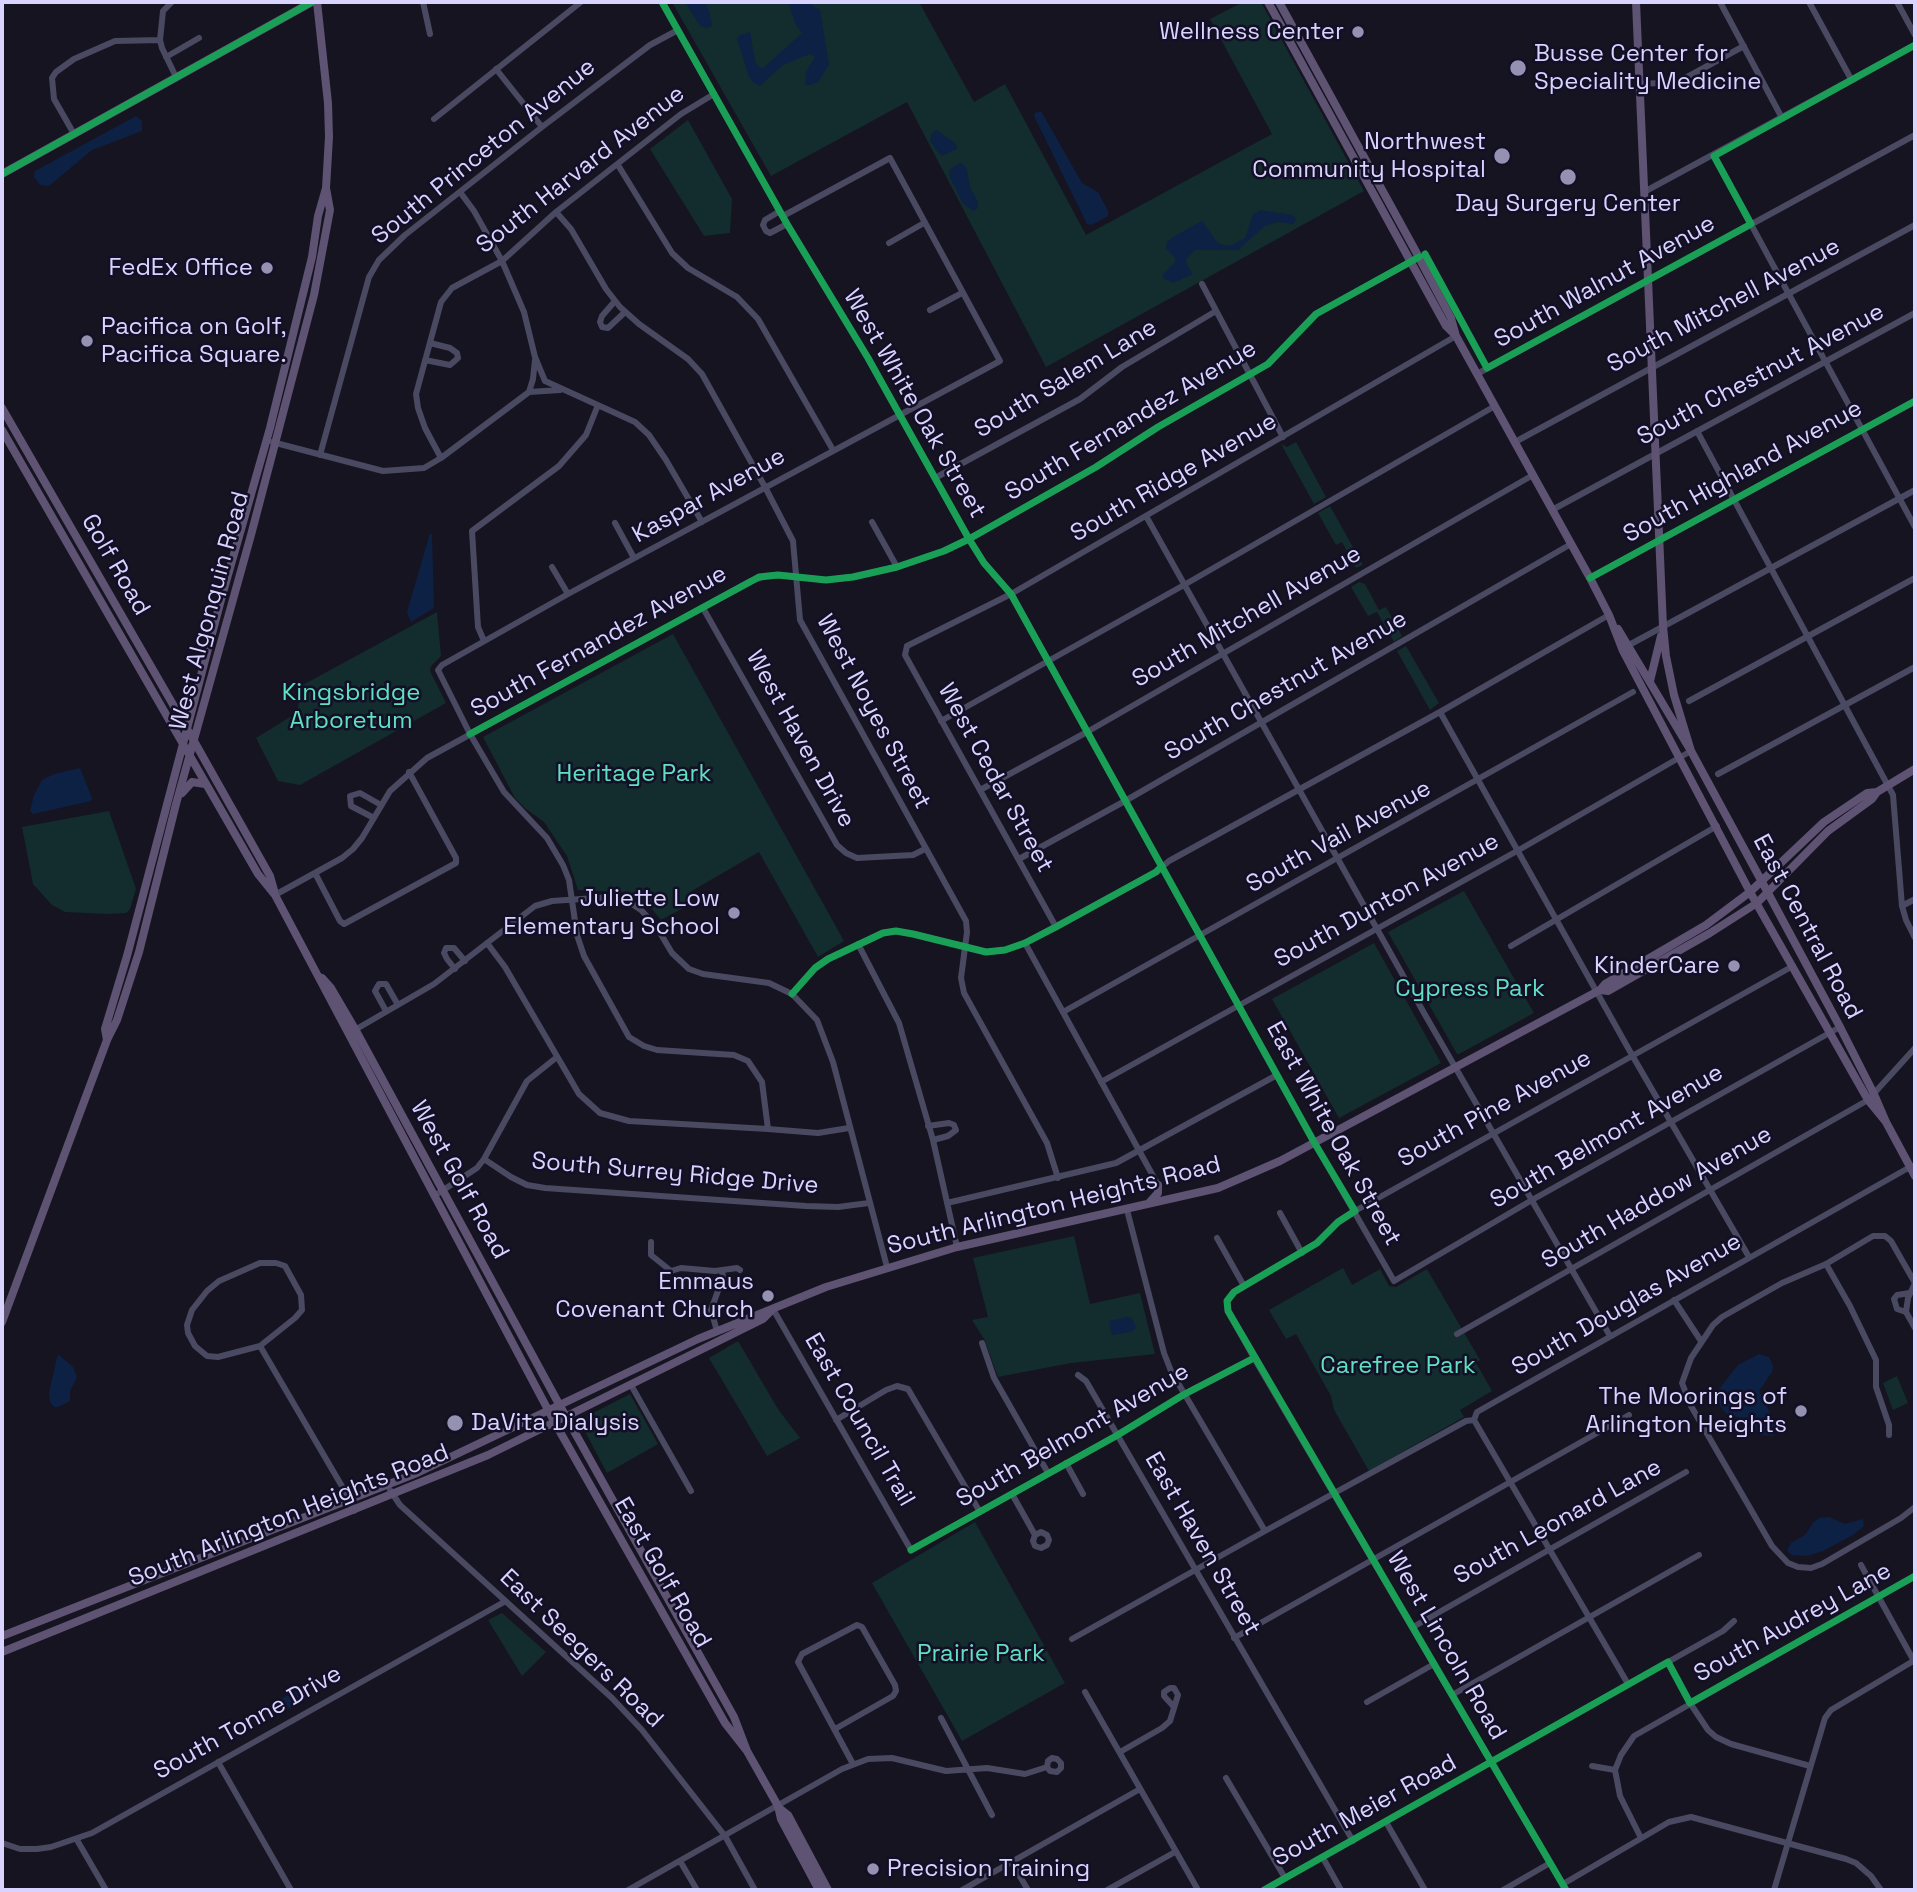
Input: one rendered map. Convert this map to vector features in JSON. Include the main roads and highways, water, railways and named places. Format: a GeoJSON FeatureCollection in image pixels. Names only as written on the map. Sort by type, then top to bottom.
{"type":"FeatureCollection","features":[{"type":"Feature","properties":{"kind":"main road"},"geometry":{"type":"LineString","coordinates":[[2,174],[314,2]]}},
{"type":"Feature","properties":{"kind":"main road","name":"West Algonquin Road"},"geometry":{"type":"LineString","coordinates":[[2,1322],[107,1040],[117,1020],[139,952],[271,441],[322,259],[330,209],[326,188],[328,103],[314,2]]}},
{"type":"Feature","properties":{"kind":"main road"},"geometry":{"type":"LineString","coordinates":[[1268,2],[1446,326],[1456,336]]}},
{"type":"Feature","properties":{"kind":"main road"},"geometry":{"type":"LineString","coordinates":[[1279,2],[1422,262],[1451,318],[1456,336],[1609,615],[1690,751]]}},
{"type":"Feature","properties":{"kind":"main road"},"geometry":{"type":"LineString","coordinates":[[1636,2],[1663,626],[1674,695],[1690,751]]}},
{"type":"Feature","properties":{"kind":"main road","name":"Golf Road"},"geometry":{"type":"LineString","coordinates":[[2,408],[194,741]]}},
{"type":"Feature","properties":{"kind":"main road","name":"Golf Road"},"geometry":{"type":"LineString","coordinates":[[2,430],[184,744]]}},
{"type":"Feature","properties":{"kind":"main road","name":"West Algonquin Road"},"geometry":{"type":"LineString","coordinates":[[107,1040],[105,1029],[127,956],[222,596],[271,441]]}},
{"type":"Feature","properties":{"kind":"main road","name":"East Central Road"},"geometry":{"type":"LineString","coordinates":[[1609,615],[1623,651],[1751,892],[1886,1122],[1915,1177]]}},
{"type":"Feature","properties":{"kind":"main road"},"geometry":{"type":"LineString","coordinates":[[1651,702],[1650,680],[1663,626]]}},
{"type":"Feature","properties":{"kind":"main road","name":"West Golf Road"},"geometry":{"type":"LineString","coordinates":[[194,741],[270,876],[275,895]]}},
{"type":"Feature","properties":{"kind":"main road","name":"West Golf Road"},"geometry":{"type":"LineString","coordinates":[[184,744],[258,874],[275,895],[320,976],[331,988],[434,1196],[549,1411]]}},
{"type":"Feature","properties":{"kind":"main road","name":"East Central Road"},"geometry":{"type":"LineString","coordinates":[[1690,751],[1840,1027],[1871,1097]]}},
{"type":"Feature","properties":{"kind":"main road","name":"South Arlington Heights Road"},"geometry":{"type":"LineString","coordinates":[[1598,991],[1608,991],[1757,903],[1828,831],[1872,799],[1877,792],[1915,769]]}},
{"type":"Feature","properties":{"kind":"main road"},"geometry":{"type":"LineString","coordinates":[[178,798],[192,782],[206,784]]}},
{"type":"Feature","properties":{"kind":"main road","name":"South Arlington Heights Road"},"geometry":{"type":"LineString","coordinates":[[2,1636],[388,1485],[717,1331],[826,1287],[957,1247],[1219,1188],[1280,1161],[1598,991],[1605,984],[1706,925],[1751,892],[1824,822],[1867,793],[1877,792]]}},
{"type":"Feature","properties":{"kind":"main road","name":"West Golf Road"},"geometry":{"type":"LineString","coordinates":[[352,1031],[444,1191],[559,1406]]}},
{"type":"Feature","properties":{"kind":"main road"},"geometry":{"type":"LineString","coordinates":[[1147,1205],[1158,1193],[1158,1185],[1174,1198]]}},
{"type":"Feature","properties":{"kind":"main road","name":"South Arlington Heights Road"},"geometry":{"type":"LineString","coordinates":[[4,1653],[393,1496],[497,1451],[762,1319],[773,1310]]}},
{"type":"Feature","properties":{"kind":"main road","name":"East Golf Road"},"geometry":{"type":"LineString","coordinates":[[559,1406],[734,1717],[747,1751],[778,1806],[781,1819],[819,1890]]}},
{"type":"Feature","properties":{"kind":"main road","name":"East Golf Road"},"geometry":{"type":"LineString","coordinates":[[549,1411],[725,1723],[747,1751]]}},
{"type":"Feature","properties":{"kind":"main road","name":"East Golf Road"},"geometry":{"type":"LineString","coordinates":[[778,1806],[788,1815],[828,1890]]}},
{"type":"Feature","properties":{"kind":"water"},"geometry":{"type":"Polygon","coordinates":[[[685,2],[705,2],[712,26],[700,26],[685,2]]]}},
{"type":"Feature","properties":{"kind":"water"},"geometry":{"type":"Polygon","coordinates":[[[788,2],[807,2],[820,10],[829,65],[818,82],[807,86],[806,72],[815,57],[811,54],[804,56],[783,65],[760,86],[749,77],[737,39],[750,32],[755,61],[763,68],[802,33],[796,25],[788,2]]]}},
{"type":"Feature","properties":{"kind":"water"},"geometry":{"type":"Polygon","coordinates":[[[1041,111],[1082,183],[1098,192],[1108,211],[1108,216],[1092,225],[1087,224],[1034,116],[1041,111]]]}},
{"type":"Feature","properties":{"kind":"water"},"geometry":{"type":"Polygon","coordinates":[[[136,116],[142,121],[142,131],[92,150],[49,186],[40,185],[34,177],[35,171],[136,116]]]}},
{"type":"Feature","properties":{"kind":"water"},"geometry":{"type":"Polygon","coordinates":[[[937,130],[956,144],[957,149],[942,156],[930,141],[932,133],[937,130]]]}},
{"type":"Feature","properties":{"kind":"water"},"geometry":{"type":"Polygon","coordinates":[[[959,163],[967,169],[970,187],[978,202],[978,208],[974,211],[963,204],[949,175],[949,170],[959,163]]]}},
{"type":"Feature","properties":{"kind":"water"},"geometry":{"type":"Polygon","coordinates":[[[1260,210],[1292,215],[1297,219],[1293,224],[1277,222],[1265,226],[1238,250],[1195,250],[1186,259],[1193,274],[1173,283],[1164,279],[1162,275],[1175,262],[1175,258],[1166,248],[1167,242],[1173,237],[1202,221],[1217,242],[1231,246],[1245,238],[1253,215],[1260,210]]]}},
{"type":"Feature","properties":{"kind":"water"},"geometry":{"type":"Polygon","coordinates":[[[430,533],[434,608],[411,622],[407,612],[430,533]]]}},
{"type":"Feature","properties":{"kind":"water"},"geometry":{"type":"Polygon","coordinates":[[[80,768],[91,801],[33,814],[30,811],[42,780],[54,774],[80,768]]]}},
{"type":"Feature","properties":{"kind":"water"},"geometry":{"type":"Polygon","coordinates":[[[1132,1318],[1136,1328],[1131,1332],[1112,1335],[1109,1321],[1132,1318]]]}},
{"type":"Feature","properties":{"kind":"water"},"geometry":{"type":"Polygon","coordinates":[[[1759,1354],[1769,1357],[1773,1366],[1759,1391],[1776,1425],[1774,1436],[1760,1435],[1749,1421],[1726,1413],[1717,1396],[1718,1390],[1738,1365],[1759,1354]]]}},
{"type":"Feature","properties":{"kind":"water"},"geometry":{"type":"Polygon","coordinates":[[[59,1355],[73,1367],[77,1377],[70,1391],[70,1401],[54,1407],[49,1393],[59,1355]]]}},
{"type":"Feature","properties":{"kind":"water"},"geometry":{"type":"Polygon","coordinates":[[[1829,1517],[1845,1524],[1863,1519],[1864,1526],[1823,1551],[1807,1556],[1792,1555],[1788,1552],[1791,1543],[1805,1535],[1813,1523],[1819,1518],[1829,1517]]]}},
{"type":"Feature","properties":{"kind":"water"},"geometry":{"type":"Polygon","coordinates":[[[302,1688],[311,1694],[309,1697],[282,1712],[279,1700],[302,1688]]]}},
{"type":"Feature","properties":{"kind":"place","name":"Wellness Center"},"geometry":{"type":"Point","coordinates":[1358,32]}},
{"type":"Feature","properties":{"kind":"place","name":"Busse Center for Speciality Medicine"},"geometry":{"type":"Point","coordinates":[1518,68]}},
{"type":"Feature","properties":{"kind":"place","name":"Northwest Community Hospital"},"geometry":{"type":"Point","coordinates":[1502,156]}},
{"type":"Feature","properties":{"kind":"place","name":"Day Surgery Center"},"geometry":{"type":"Point","coordinates":[1568,177]}},
{"type":"Feature","properties":{"kind":"place","name":"FedEx Office"},"geometry":{"type":"Point","coordinates":[267,268]}},
{"type":"Feature","properties":{"kind":"place","name":"Pacifica on Golf, Pacifica Square."},"geometry":{"type":"Point","coordinates":[87,341]}},
{"type":"Feature","properties":{"kind":"place","name":"Juliette Low Elementary School"},"geometry":{"type":"Point","coordinates":[734,913]}},
{"type":"Feature","properties":{"kind":"place","name":"KinderCare"},"geometry":{"type":"Point","coordinates":[1734,966]}},
{"type":"Feature","properties":{"kind":"place","name":"Emmaus Covenant Church"},"geometry":{"type":"Point","coordinates":[768,1296]}},
{"type":"Feature","properties":{"kind":"place","name":"The Moorings of Arlington Heights"},"geometry":{"type":"Point","coordinates":[1801,1411]}},
{"type":"Feature","properties":{"kind":"place","name":"DaVita Dialysis"},"geometry":{"type":"Point","coordinates":[455,1423]}},
{"type":"Feature","properties":{"kind":"place","name":"Precision Training"},"geometry":{"type":"Point","coordinates":[873,1869]}},
{"type":"Feature","properties":{"kind":"park label","name":"Kingsbridge Arboretum"},"geometry":{"type":"Point","coordinates":[351,707]}},
{"type":"Feature","properties":{"kind":"park label","name":"Heritage Park"},"geometry":{"type":"Point","coordinates":[634,774]}},
{"type":"Feature","properties":{"kind":"park label","name":"Cypress Park"},"geometry":{"type":"Point","coordinates":[1470,989]}},
{"type":"Feature","properties":{"kind":"park label","name":"Carefree Park"},"geometry":{"type":"Point","coordinates":[1398,1366]}},
{"type":"Feature","properties":{"kind":"park label","name":"Prairie Park"},"geometry":{"type":"Point","coordinates":[981,1654]}}]}
